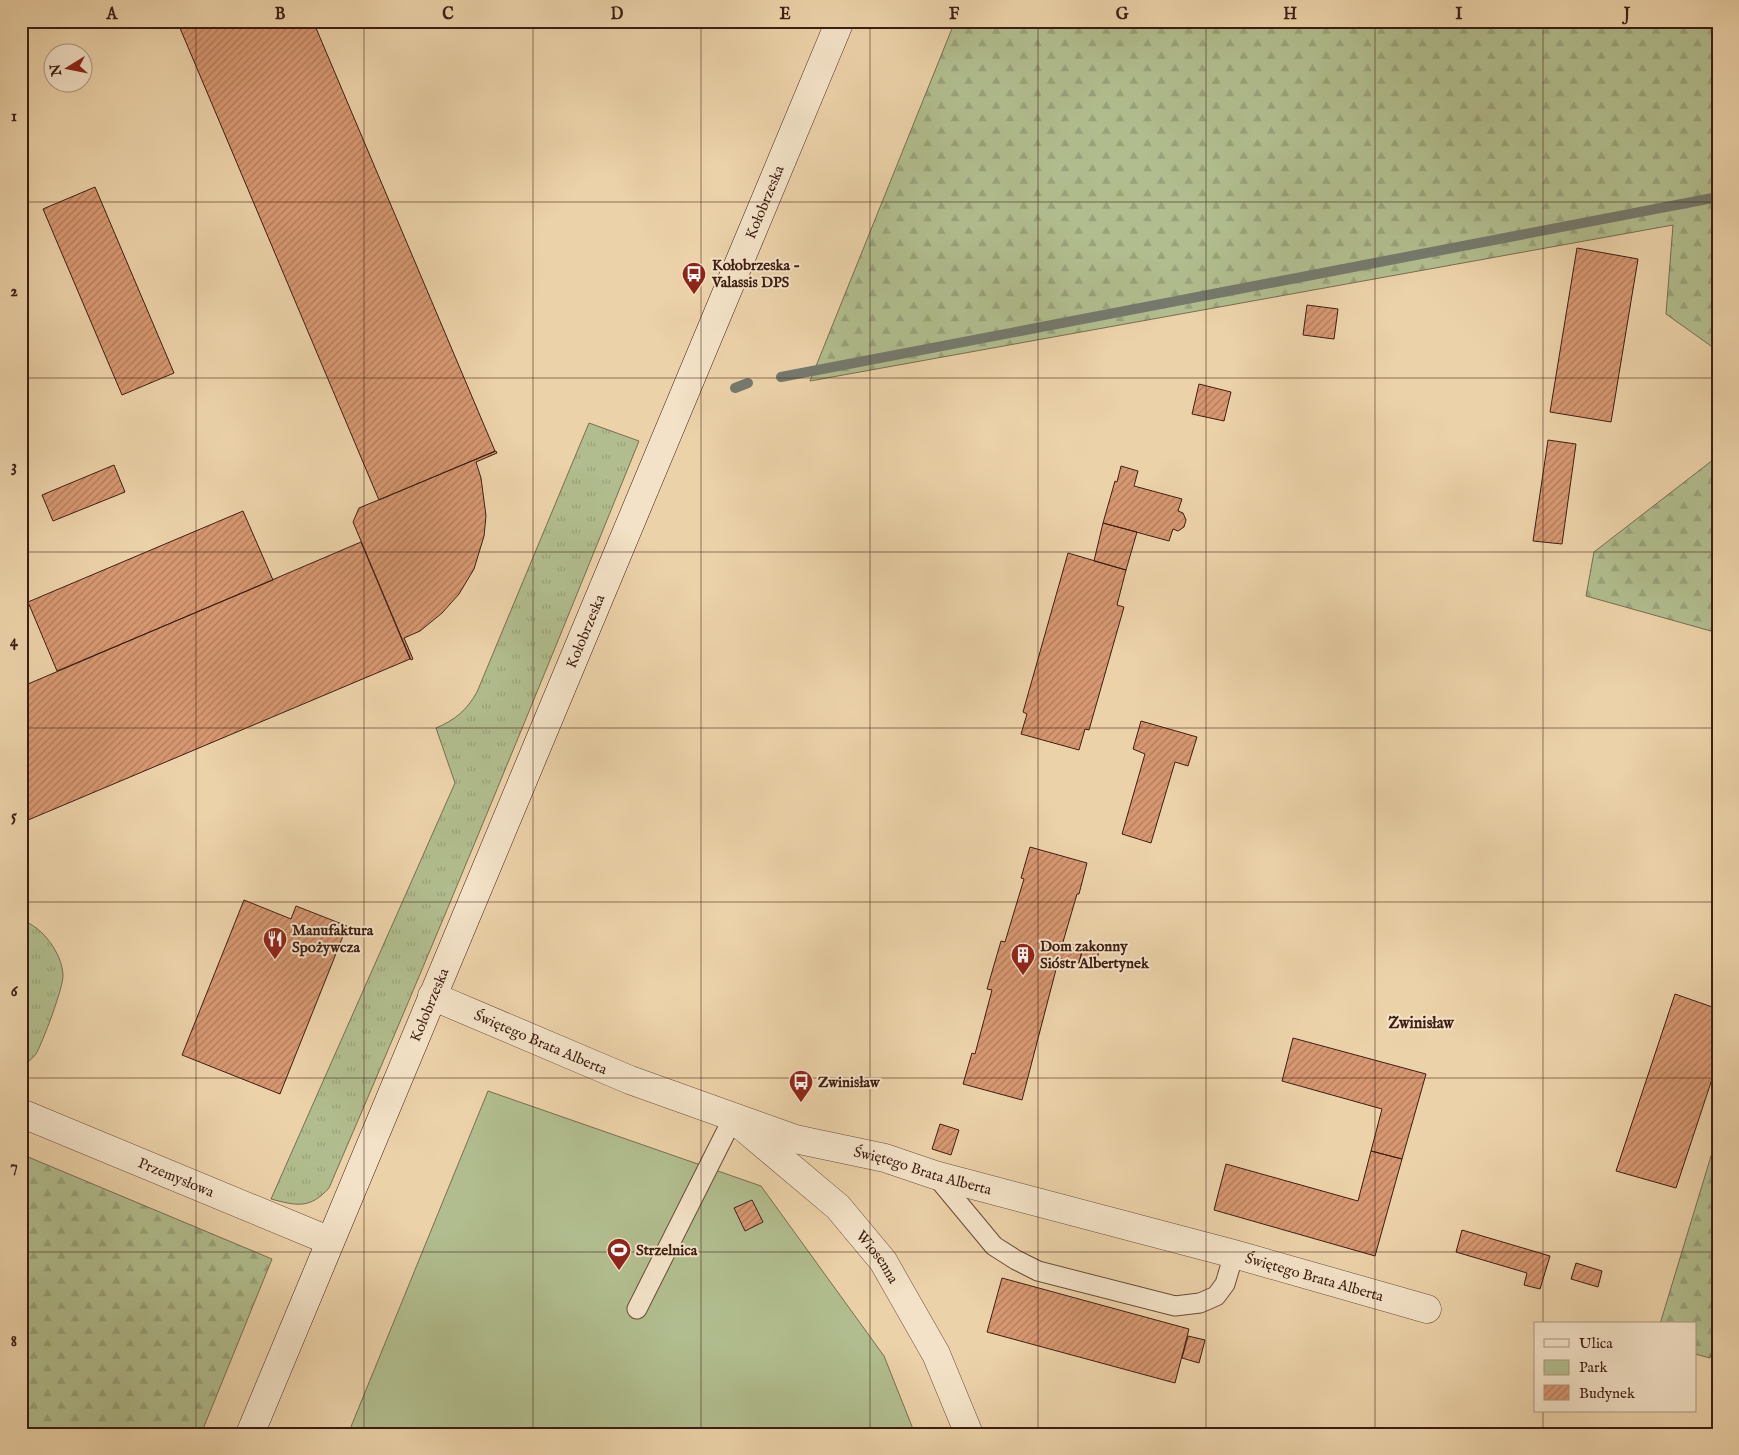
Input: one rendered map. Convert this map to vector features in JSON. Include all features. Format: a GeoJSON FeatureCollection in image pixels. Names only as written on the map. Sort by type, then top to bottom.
{"type":"FeatureCollection","features":[{"type":"Feature","properties":{"kind":"street","name":"Kołobrzeska"},"geometry":{"type":"LineString","coordinates":[[250,1434],[840,21]]}},
{"type":"Feature","properties":{"kind":"street","name":"Świętego Brata Alberta"},"geometry":{"type":"LineString","coordinates":[[432,996],[630,1080],[795,1139],[885,1158],[935,1174],[1234,1254],[1426,1309]]}},
{"type":"Feature","properties":{"kind":"street","name":"Przemysłowa"},"geometry":{"type":"LineString","coordinates":[[21,1113],[330,1241]]}},
{"type":"Feature","properties":{"kind":"street","name":"Wiosenna"},"geometry":{"type":"LineString","coordinates":[[733,1118],[838,1208],[883,1261],[936,1354],[969,1434]]}},
{"type":"Feature","properties":{"kind":"lane"},"geometry":{"type":"LineString","coordinates":[[637,1309],[733,1118]]}},
{"type":"Feature","properties":{"kind":"lane"},"geometry":{"type":"LineString","coordinates":[[935,1174],[994,1246],[1038,1272],[1174,1306],[1200,1303],[1216,1296],[1224,1284],[1234,1254]]}},
{"type":"Feature","properties":{"kind":"green space"},"geometry":{"type":"Polygon","coordinates":[[[955,21],[1718,21],[1718,351],[1666,314],[1673,225],[810,381],[955,21]]]}},
{"type":"Feature","properties":{"kind":"green space"},"geometry":{"type":"Polygon","coordinates":[[[589,423],[639,441],[525,722],[329,1188],[316,1200],[309,1203],[296,1204],[271,1199],[455,783],[436,728],[460,714],[477,692],[589,423]]]}},
{"type":"Feature","properties":{"kind":"green space"},"geometry":{"type":"Polygon","coordinates":[[[1718,456],[1718,633],[1586,596],[1594,552],[1718,456]]]}},
{"type":"Feature","properties":{"kind":"green space"},"geometry":{"type":"Polygon","coordinates":[[[21,920],[36,928],[50,941],[59,958],[63,975],[56,1002],[39,1048],[33,1058],[21,1067],[21,920]]]}},
{"type":"Feature","properties":{"kind":"green space","name":"Strzelnica"},"geometry":{"type":"Polygon","coordinates":[[[488,1091],[761,1186],[884,1356],[915,1434],[348,1434],[488,1091]]]}},
{"type":"Feature","properties":{"kind":"green space"},"geometry":{"type":"Polygon","coordinates":[[[1718,1133],[1718,1332],[1710,1358],[1696,1354],[1696,1322],[1661,1322],[1718,1133]]]}},
{"type":"Feature","properties":{"kind":"green space"},"geometry":{"type":"Polygon","coordinates":[[[21,1154],[272,1259],[201,1434],[21,1434],[21,1154]]]}},
{"type":"Feature","properties":{"kind":"building"},"geometry":{"type":"Polygon","coordinates":[[[177,21],[313,21],[495,451],[379,500],[177,21]]]}},
{"type":"Feature","properties":{"kind":"building"},"geometry":{"type":"Polygon","coordinates":[[[95,187],[174,373],[122,395],[43,209],[95,187]]]}},
{"type":"Feature","properties":{"kind":"building"},"geometry":{"type":"Polygon","coordinates":[[[1577,248],[1638,259],[1611,422],[1550,412],[1577,248]]]}},
{"type":"Feature","properties":{"kind":"building"},"geometry":{"type":"Polygon","coordinates":[[[1307,305],[1338,309],[1334,339],[1303,335],[1307,305]]]}},
{"type":"Feature","properties":{"kind":"building"},"geometry":{"type":"Polygon","coordinates":[[[1199,384],[1231,392],[1224,421],[1192,414],[1199,384]]]}},
{"type":"Feature","properties":{"kind":"building"},"geometry":{"type":"Polygon","coordinates":[[[1548,440],[1576,444],[1562,544],[1533,541],[1548,440]]]}},
{"type":"Feature","properties":{"kind":"building"},"geometry":{"type":"Polygon","coordinates":[[[496,451],[497,453],[476,462],[481,478],[486,516],[484,536],[474,569],[459,594],[442,613],[420,631],[404,638],[413,659],[411,660],[353,522],[359,508],[496,451]]]}},
{"type":"Feature","properties":{"kind":"building"},"geometry":{"type":"Polygon","coordinates":[[[114,465],[125,492],[53,521],[42,495],[114,465]]]}},
{"type":"Feature","properties":{"kind":"building"},"geometry":{"type":"Polygon","coordinates":[[[1121,466],[1138,471],[1134,486],[1182,499],[1178,511],[1183,513],[1186,520],[1184,527],[1178,531],[1173,529],[1169,541],[1103,523],[1121,466]]]}},
{"type":"Feature","properties":{"kind":"building"},"geometry":{"type":"Polygon","coordinates":[[[243,511],[273,580],[57,671],[28,602],[243,511]]]}},
{"type":"Feature","properties":{"kind":"building"},"geometry":{"type":"Polygon","coordinates":[[[1103,523],[1137,532],[1126,570],[1094,561],[1103,523]]]}},
{"type":"Feature","properties":{"kind":"building"},"geometry":{"type":"Polygon","coordinates":[[[361,542],[410,659],[21,823],[21,687],[361,542]]]}},
{"type":"Feature","properties":{"kind":"building"},"geometry":{"type":"Polygon","coordinates":[[[1068,553],[1126,570],[1117,605],[1124,607],[1089,730],[1085,729],[1079,750],[1021,734],[1027,714],[1023,712],[1068,553]]]}},
{"type":"Feature","properties":{"kind":"building"},"geometry":{"type":"Polygon","coordinates":[[[1141,721],[1197,737],[1188,766],[1175,762],[1151,843],[1122,834],[1145,754],[1133,749],[1141,721]]]}},
{"type":"Feature","properties":{"kind":"building","name":"Dom zakonny Sióstr Albertynek"},"geometry":{"type":"Polygon","coordinates":[[[1030,847],[1087,863],[1063,942],[1083,947],[1079,963],[1059,958],[1022,1100],[963,1084],[972,1053],[975,1054],[992,990],[987,989],[1001,941],[1005,942],[1024,879],[1021,878],[1030,847]]]}},
{"type":"Feature","properties":{"kind":"building"},"geometry":{"type":"Polygon","coordinates":[[[244,900],[291,919],[296,906],[347,926],[280,1094],[182,1055],[244,900]]]}},
{"type":"Feature","properties":{"kind":"building"},"geometry":{"type":"Polygon","coordinates":[[[1083,947],[1099,951],[1095,967],[1079,963],[1083,947]]]}},
{"type":"Feature","properties":{"kind":"building"},"geometry":{"type":"Polygon","coordinates":[[[1675,994],[1718,1009],[1718,1061],[1676,1188],[1616,1171],[1675,994]]]}},
{"type":"Feature","properties":{"kind":"building"},"geometry":{"type":"Polygon","coordinates":[[[1293,1038],[1426,1074],[1402,1159],[1371,1151],[1382,1109],[1282,1081],[1293,1038]]]}},
{"type":"Feature","properties":{"kind":"building"},"geometry":{"type":"Polygon","coordinates":[[[940,1124],[959,1130],[951,1155],[932,1149],[940,1124]]]}},
{"type":"Feature","properties":{"kind":"building"},"geometry":{"type":"Polygon","coordinates":[[[1371,1151],[1402,1159],[1375,1256],[1214,1210],[1226,1164],[1358,1201],[1371,1151]]]}},
{"type":"Feature","properties":{"kind":"building"},"geometry":{"type":"Polygon","coordinates":[[[752,1200],[763,1222],[745,1231],[734,1208],[752,1200]]]}},
{"type":"Feature","properties":{"kind":"building"},"geometry":{"type":"Polygon","coordinates":[[[1462,1230],[1550,1256],[1540,1289],[1524,1285],[1527,1273],[1456,1252],[1462,1230]]]}},
{"type":"Feature","properties":{"kind":"building"},"geometry":{"type":"Polygon","coordinates":[[[1576,1263],[1602,1271],[1598,1287],[1571,1279],[1576,1263]]]}},
{"type":"Feature","properties":{"kind":"building"},"geometry":{"type":"Polygon","coordinates":[[[1002,1278],[1189,1329],[1175,1383],[987,1332],[1002,1278]]]}},
{"type":"Feature","properties":{"kind":"building"},"geometry":{"type":"Polygon","coordinates":[[[1188,1336],[1205,1340],[1199,1363],[1182,1358],[1188,1336]]]}},
{"type":"Feature","properties":{"kind":"waterway"},"geometry":{"type":"LineString","coordinates":[[781,377],[1718,197]]}},
{"type":"Feature","properties":{"kind":"waterway"},"geometry":{"type":"LineString","coordinates":[[735,388],[748,383]]}},
{"type":"Feature","properties":{"kind":"place","name":"Kołobrzeska - Valassis DPS"},"geometry":{"type":"Point","coordinates":[694,295]}},
{"type":"Feature","properties":{"kind":"place","name":"Manufaktura Spożywcza"},"geometry":{"type":"Point","coordinates":[275,960]}},
{"type":"Feature","properties":{"kind":"place","name":"Dom zakonny Sióstr Albertynek"},"geometry":{"type":"Point","coordinates":[1023,976]}},
{"type":"Feature","properties":{"kind":"place","name":"Zwinisław"},"geometry":{"type":"Point","coordinates":[801,1103]}},
{"type":"Feature","properties":{"kind":"place","name":"Strzelnica"},"geometry":{"type":"Point","coordinates":[619,1271]}},
{"type":"Feature","properties":{"kind":"district","name":"Zwinisław"},"geometry":{"type":"Point","coordinates":[1421,1024]}}]}
